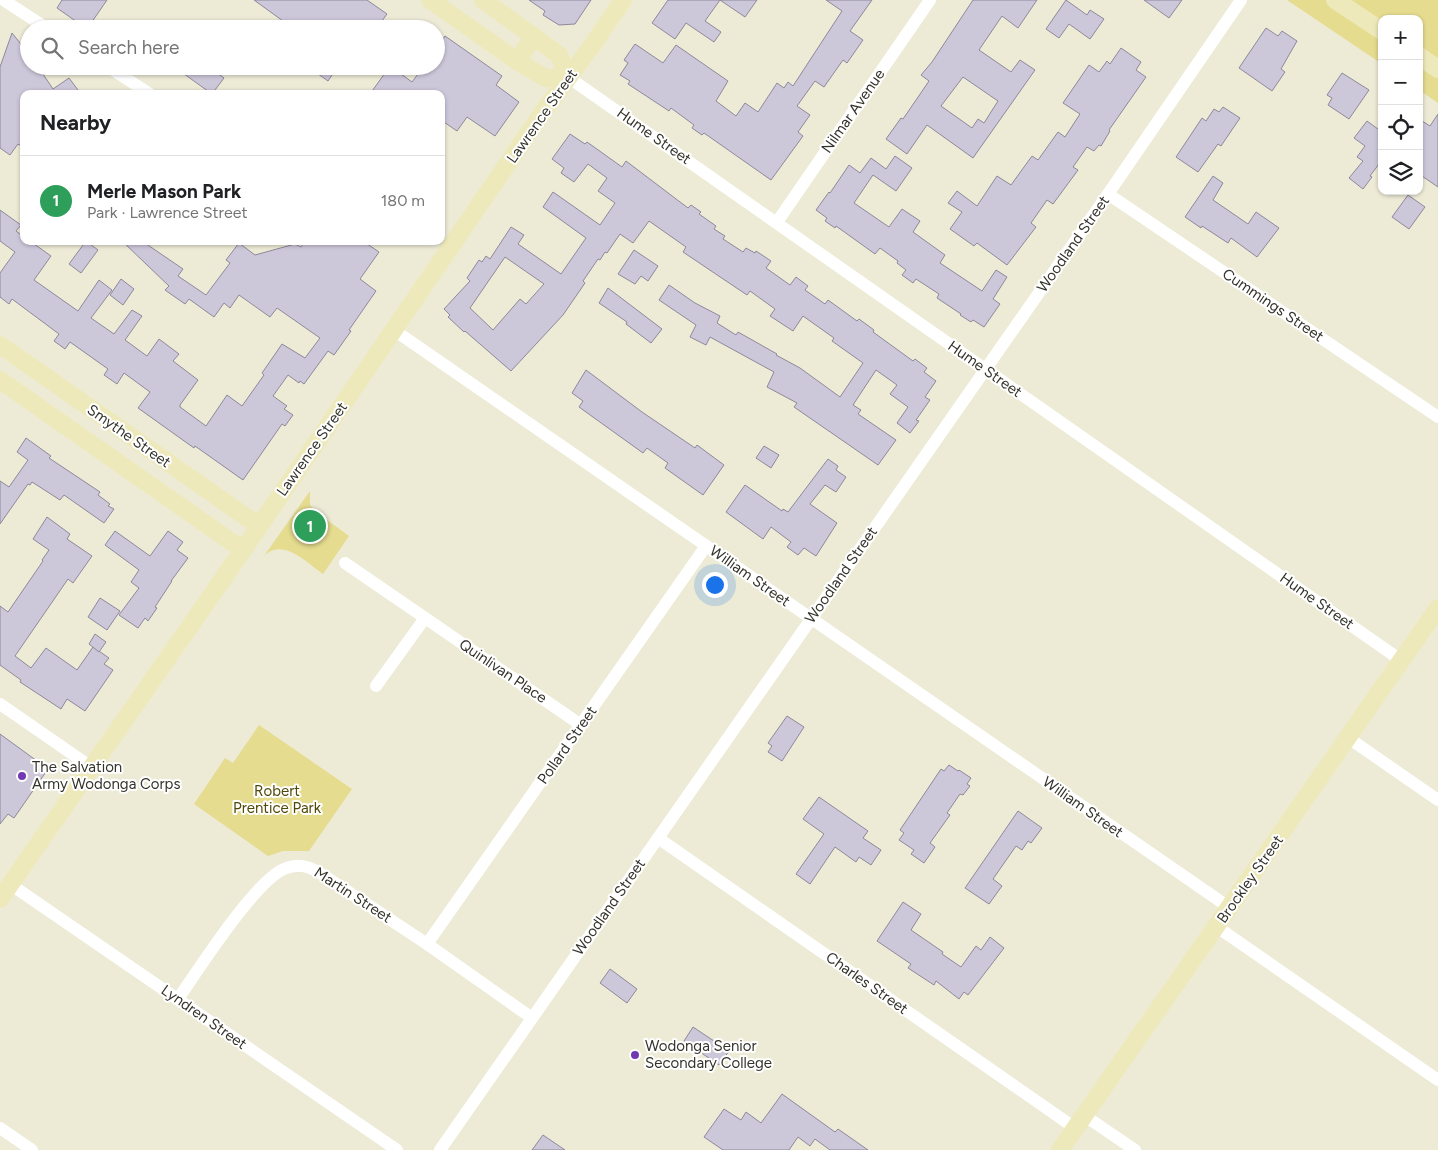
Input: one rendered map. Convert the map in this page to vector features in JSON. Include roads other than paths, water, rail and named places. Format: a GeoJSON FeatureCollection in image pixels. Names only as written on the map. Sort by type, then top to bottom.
{"type":"FeatureCollection","features":[{"type":"Feature","properties":{"kind":"main road"},"geometry":{"type":"LineString","coordinates":[[430,0],[517,61],[546,78],[568,77],[559,55],[483,0]]}},
{"type":"Feature","properties":{"kind":"main road","name":"Lawrence Street"},"geometry":{"type":"LineString","coordinates":[[0,899],[623,0]]}},
{"type":"Feature","properties":{"kind":"main road"},"geometry":{"type":"LineString","coordinates":[[1335,0],[1378,28]]}},
{"type":"Feature","properties":{"kind":"main road"},"geometry":{"type":"LineString","coordinates":[[517,61],[534,36]]}},
{"type":"Feature","properties":{"kind":"main road"},"geometry":{"type":"LineString","coordinates":[[1423,59],[1438,69]]}},
{"type":"Feature","properties":{"kind":"main road","name":"Smythe Street"},"geometry":{"type":"LineString","coordinates":[[0,345],[259,526]]}},
{"type":"Feature","properties":{"kind":"main road","name":"Smythe Street"},"geometry":{"type":"LineString","coordinates":[[0,380],[243,550]]}},
{"type":"Feature","properties":{"kind":"main road"},"geometry":{"type":"LineString","coordinates":[[156,488],[171,465]]}},
{"type":"Feature","properties":{"kind":"main road","name":"Brockley Street"},"geometry":{"type":"LineString","coordinates":[[1060,1150],[1438,608]]}},
{"type":"Feature","properties":{"kind":"street","name":"Nilmar Avenue"},"geometry":{"type":"LineString","coordinates":[[777,222],[930,0]]}},
{"type":"Feature","properties":{"kind":"street","name":"Woodland Street"},"geometry":{"type":"LineString","coordinates":[[440,1150],[1108,194],[1241,0]]}},
{"type":"Feature","properties":{"kind":"street"},"geometry":{"type":"LineString","coordinates":[[4,3],[33,20]]}},
{"type":"Feature","properties":{"kind":"street"},"geometry":{"type":"LineString","coordinates":[[121,75],[144,90]]}},
{"type":"Feature","properties":{"kind":"street","name":"Hume Street"},"geometry":{"type":"LineString","coordinates":[[568,77],[1402,661]]}},
{"type":"Feature","properties":{"kind":"street","name":"Cummings Street"},"geometry":{"type":"LineString","coordinates":[[1108,194],[1438,417]]}},
{"type":"Feature","properties":{"kind":"street","name":"William Street"},"geometry":{"type":"LineString","coordinates":[[394,330],[1230,908]]}},
{"type":"Feature","properties":{"kind":"street","name":"Pollard Street"},"geometry":{"type":"LineString","coordinates":[[427,944],[706,546]]}},
{"type":"Feature","properties":{"kind":"street","name":"Quinlivan Place"},"geometry":{"type":"LineString","coordinates":[[345,563],[581,725]]}},
{"type":"Feature","properties":{"kind":"street"},"geometry":{"type":"LineString","coordinates":[[376,686],[425,618]]}},
{"type":"Feature","properties":{"kind":"street"},"geometry":{"type":"LineString","coordinates":[[0,704],[91,768]]}},
{"type":"Feature","properties":{"kind":"street"},"geometry":{"type":"LineString","coordinates":[[1347,737],[1438,800]]}},
{"type":"Feature","properties":{"kind":"street","name":"Charles Street"},"geometry":{"type":"LineString","coordinates":[[658,838],[1080,1122],[1135,1150]]}},
{"type":"Feature","properties":{"kind":"street","name":"Martin Street"},"geometry":{"type":"LineString","coordinates":[[178,999],[240,912],[268,879],[282,870],[298,865],[315,870],[427,944],[532,1018]]}},
{"type":"Feature","properties":{"kind":"street","name":"Lyndren Street"},"geometry":{"type":"LineString","coordinates":[[10,884],[397,1150]]}},
{"type":"Feature","properties":{"kind":"street"},"geometry":{"type":"LineString","coordinates":[[1217,927],[1438,1080]]}},
{"type":"Feature","properties":{"kind":"street"},"geometry":{"type":"LineString","coordinates":[[0,1128],[32,1150]]}},
{"type":"Feature","properties":{"kind":"place","name":"Merle Mason Park"},"geometry":{"type":"Point","coordinates":[310,526]}},
{"type":"Feature","properties":{"kind":"place","name":"The Salvation Army Wodonga Corps"},"geometry":{"type":"Point","coordinates":[22,776]}},
{"type":"Feature","properties":{"kind":"place","name":"Wodonga Senior Secondary College"},"geometry":{"type":"Point","coordinates":[635,1055]}},
{"type":"Feature","properties":{"kind":"park label","name":"Robert Prentice Park"},"geometry":{"type":"Point","coordinates":[277,800]}}]}
